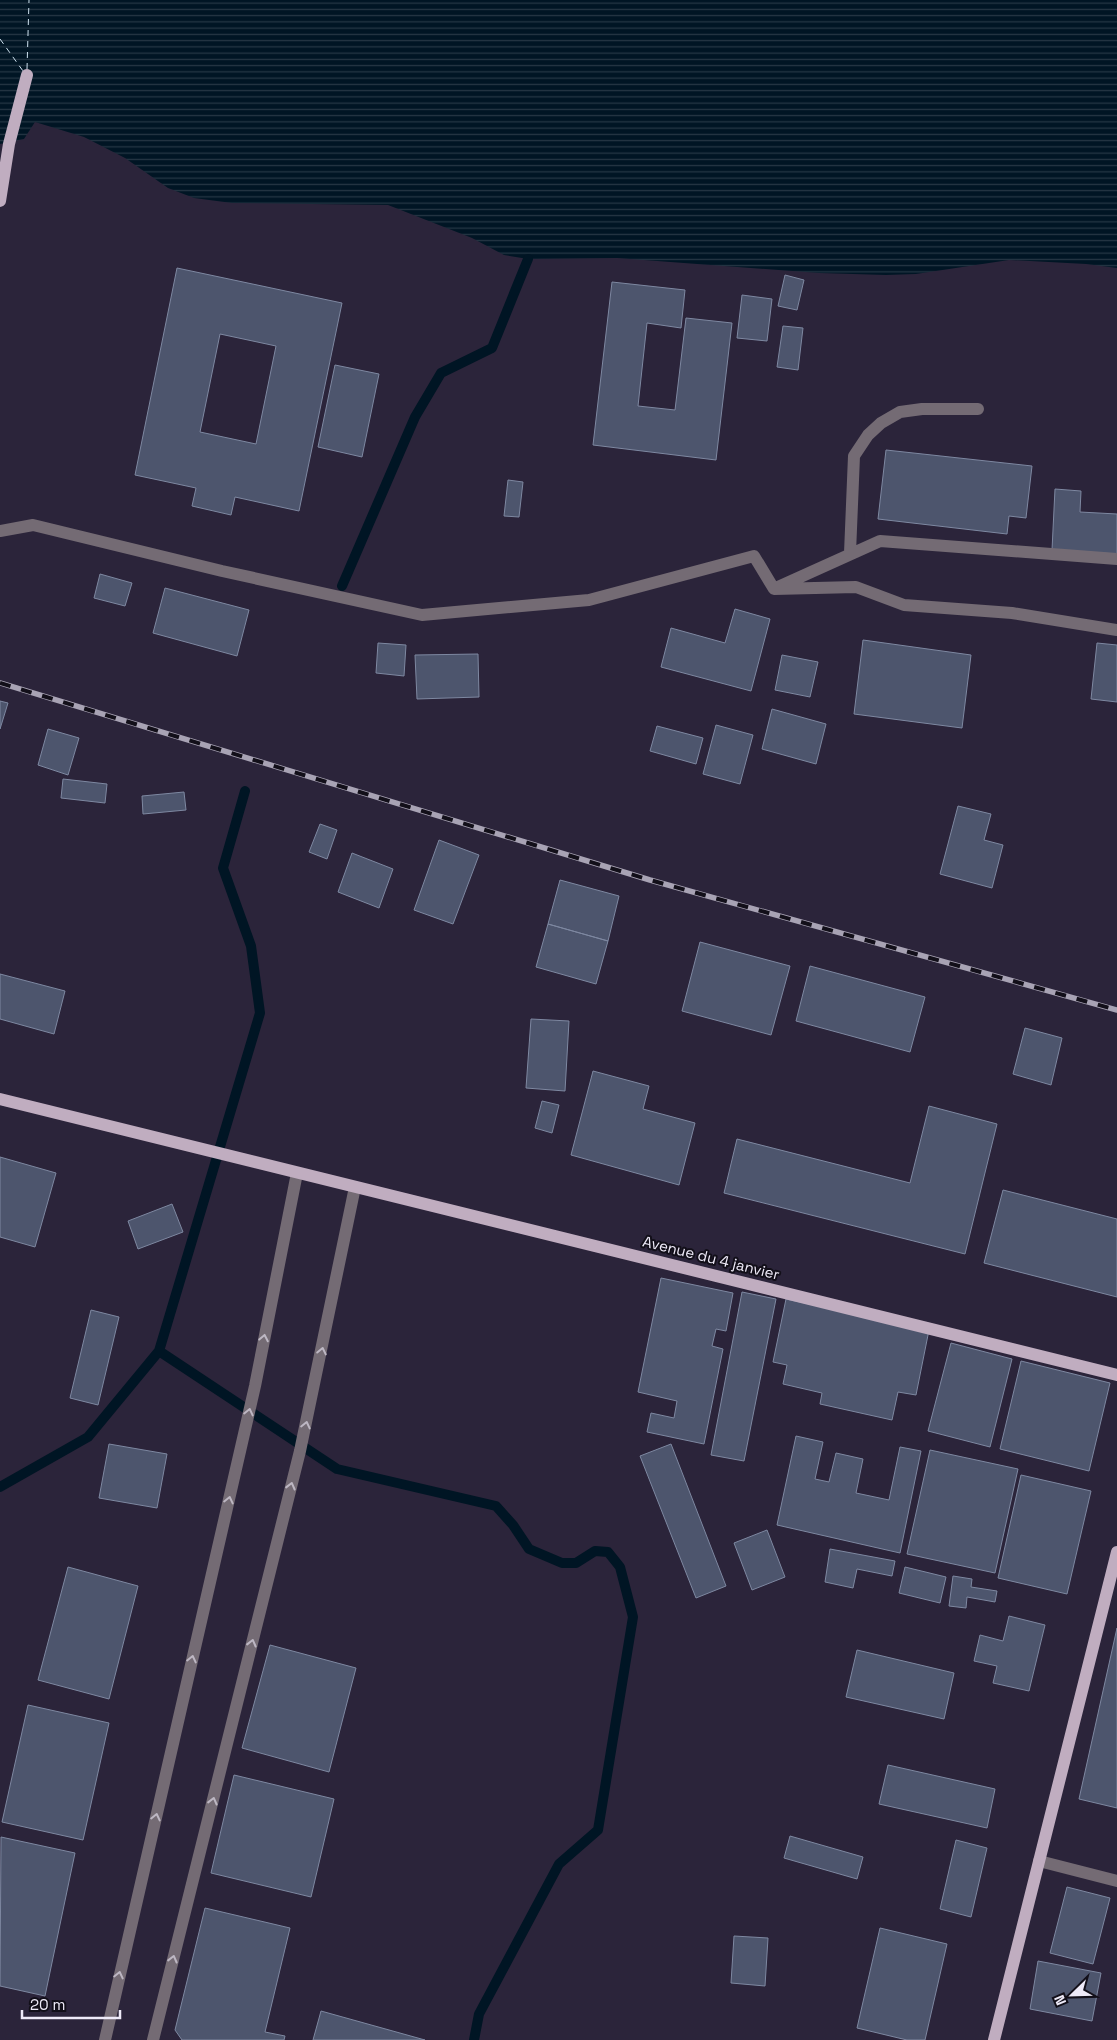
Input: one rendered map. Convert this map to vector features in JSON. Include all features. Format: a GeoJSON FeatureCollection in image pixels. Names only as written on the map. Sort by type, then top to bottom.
{"type":"FeatureCollection","features":[{"type":"Feature","properties":{"kind":"main road"},"geometry":{"type":"LineString","coordinates":[[0,201],[9,144],[27,75]]}},
{"type":"Feature","properties":{"kind":"main road","name":"Avenue du 4 janvier"},"geometry":{"type":"LineString","coordinates":[[0,1099],[1117,1375]]}},
{"type":"Feature","properties":{"kind":"main road"},"geometry":{"type":"LineString","coordinates":[[994,2040],[1117,1552]]}},
{"type":"Feature","properties":{"kind":"street"},"geometry":{"type":"LineString","coordinates":[[850,553],[854,456],[868,435],[881,423],[900,412],[922,409],[978,408]]}},
{"type":"Feature","properties":{"kind":"street"},"geometry":{"type":"LineString","coordinates":[[0,531],[33,525],[222,571],[422,614],[589,600],[754,556],[774,589]]}},
{"type":"Feature","properties":{"kind":"street"},"geometry":{"type":"LineString","coordinates":[[774,589],[880,541],[1117,559]]}},
{"type":"Feature","properties":{"kind":"street"},"geometry":{"type":"LineString","coordinates":[[774,589],[856,587],[904,605],[1012,612],[1117,630]]}},
{"type":"Feature","properties":{"kind":"street"},"geometry":{"type":"LineString","coordinates":[[104,2040],[255,1386],[296,1173]]}},
{"type":"Feature","properties":{"kind":"street"},"geometry":{"type":"LineString","coordinates":[[153,2040],[300,1451],[355,1187]]}},
{"type":"Feature","properties":{"kind":"street"},"geometry":{"type":"LineString","coordinates":[[1039,1861],[1117,1881]]}},
{"type":"Feature","properties":{"kind":"water"},"geometry":{"type":"Polygon","coordinates":[[[0,0],[1117,0],[1117,268],[1086,264],[1009,260],[916,274],[886,275],[819,273],[617,258],[528,259],[504,255],[472,238],[388,205],[232,203],[194,198],[168,188],[125,158],[84,137],[35,122],[24,139],[0,144],[0,0]]]}},
{"type":"Feature","properties":{"kind":"building"},"geometry":{"type":"Polygon","coordinates":[[[177,268],[342,303],[299,511],[235,497],[231,515],[192,506],[196,488],[135,475],[177,268]],[[220,334],[200,432],[256,444],[276,346],[220,334]]]}},
{"type":"Feature","properties":{"kind":"building"},"geometry":{"type":"Polygon","coordinates":[[[785,275],[804,280],[797,310],[778,306],[785,275]]]}},
{"type":"Feature","properties":{"kind":"building"},"geometry":{"type":"Polygon","coordinates":[[[612,282],[685,290],[681,328],[647,323],[638,406],[675,410],[686,318],[732,323],[716,460],[593,445],[612,282]]]}},
{"type":"Feature","properties":{"kind":"building"},"geometry":{"type":"Polygon","coordinates":[[[742,295],[772,299],[767,341],[737,338],[742,295]]]}},
{"type":"Feature","properties":{"kind":"building"},"geometry":{"type":"Polygon","coordinates":[[[783,326],[803,328],[798,370],[777,367],[783,326]]]}},
{"type":"Feature","properties":{"kind":"building"},"geometry":{"type":"Polygon","coordinates":[[[335,365],[379,374],[362,457],[318,447],[335,365]]]}},
{"type":"Feature","properties":{"kind":"building"},"geometry":{"type":"Polygon","coordinates":[[[886,450],[1032,466],[1026,518],[1009,516],[1007,534],[878,519],[886,450]]]}},
{"type":"Feature","properties":{"kind":"building"},"geometry":{"type":"Polygon","coordinates":[[[508,480],[523,482],[519,517],[504,516],[508,480]]]}},
{"type":"Feature","properties":{"kind":"building"},"geometry":{"type":"Polygon","coordinates":[[[1055,489],[1081,491],[1080,512],[1117,514],[1117,554],[1052,550],[1055,489]]]}},
{"type":"Feature","properties":{"kind":"building"},"geometry":{"type":"Polygon","coordinates":[[[100,574],[132,583],[125,606],[94,598],[100,574]]]}},
{"type":"Feature","properties":{"kind":"building"},"geometry":{"type":"Polygon","coordinates":[[[165,588],[249,610],[237,656],[153,633],[165,588]]]}},
{"type":"Feature","properties":{"kind":"building"},"geometry":{"type":"Polygon","coordinates":[[[735,609],[770,619],[751,691],[661,667],[671,628],[725,643],[735,609]]]}},
{"type":"Feature","properties":{"kind":"building"},"geometry":{"type":"Polygon","coordinates":[[[863,640],[971,655],[962,728],[854,714],[863,640]]]}},
{"type":"Feature","properties":{"kind":"building"},"geometry":{"type":"Polygon","coordinates":[[[378,643],[406,645],[404,676],[376,673],[378,643]]]}},
{"type":"Feature","properties":{"kind":"building"},"geometry":{"type":"Polygon","coordinates":[[[1097,643],[1117,645],[1117,702],[1091,699],[1097,643]]]}},
{"type":"Feature","properties":{"kind":"building"},"geometry":{"type":"Polygon","coordinates":[[[478,654],[479,697],[417,699],[415,655],[478,654]]]}},
{"type":"Feature","properties":{"kind":"building"},"geometry":{"type":"Polygon","coordinates":[[[782,655],[818,662],[810,697],[775,690],[782,655]]]}},
{"type":"Feature","properties":{"kind":"building"},"geometry":{"type":"Polygon","coordinates":[[[0,701],[8,703],[0,729],[0,701]]]}},
{"type":"Feature","properties":{"kind":"building"},"geometry":{"type":"Polygon","coordinates":[[[772,709],[826,724],[816,764],[762,749],[772,709]]]}},
{"type":"Feature","properties":{"kind":"building"},"geometry":{"type":"Polygon","coordinates":[[[716,725],[753,735],[740,784],[703,774],[716,725]]]}},
{"type":"Feature","properties":{"kind":"building"},"geometry":{"type":"Polygon","coordinates":[[[657,726],[703,738],[696,764],[650,751],[657,726]]]}},
{"type":"Feature","properties":{"kind":"building"},"geometry":{"type":"Polygon","coordinates":[[[48,729],[79,738],[68,775],[38,765],[48,729]]]}},
{"type":"Feature","properties":{"kind":"building"},"geometry":{"type":"Polygon","coordinates":[[[63,779],[107,784],[105,803],[61,798],[63,779]]]}},
{"type":"Feature","properties":{"kind":"building"},"geometry":{"type":"Polygon","coordinates":[[[184,792],[186,810],[143,814],[142,796],[184,792]]]}},
{"type":"Feature","properties":{"kind":"building"},"geometry":{"type":"Polygon","coordinates":[[[958,806],[991,814],[984,840],[1003,845],[992,888],[940,874],[958,806]]]}},
{"type":"Feature","properties":{"kind":"building"},"geometry":{"type":"Polygon","coordinates":[[[320,824],[337,830],[327,859],[309,852],[320,824]]]}},
{"type":"Feature","properties":{"kind":"building"},"geometry":{"type":"Polygon","coordinates":[[[439,840],[479,855],[453,924],[414,910],[439,840]]]}},
{"type":"Feature","properties":{"kind":"building"},"geometry":{"type":"Polygon","coordinates":[[[352,853],[393,869],[379,908],[338,892],[352,853]]]}},
{"type":"Feature","properties":{"kind":"building"},"geometry":{"type":"Polygon","coordinates":[[[560,880],[619,896],[608,941],[548,924],[560,880]]]}},
{"type":"Feature","properties":{"kind":"building"},"geometry":{"type":"Polygon","coordinates":[[[548,924],[608,941],[596,984],[536,967],[548,924]]]}},
{"type":"Feature","properties":{"kind":"building"},"geometry":{"type":"Polygon","coordinates":[[[700,942],[790,966],[771,1035],[682,1011],[700,942]]]}},
{"type":"Feature","properties":{"kind":"building"},"geometry":{"type":"Polygon","coordinates":[[[810,966],[925,997],[910,1052],[796,1021],[810,966]]]}},
{"type":"Feature","properties":{"kind":"building"},"geometry":{"type":"Polygon","coordinates":[[[0,974],[65,991],[54,1034],[0,1019],[0,974]]]}},
{"type":"Feature","properties":{"kind":"building"},"geometry":{"type":"Polygon","coordinates":[[[531,1019],[569,1021],[565,1091],[526,1088],[531,1019]]]}},
{"type":"Feature","properties":{"kind":"building"},"geometry":{"type":"Polygon","coordinates":[[[1025,1028],[1062,1038],[1051,1085],[1013,1074],[1025,1028]]]}},
{"type":"Feature","properties":{"kind":"building"},"geometry":{"type":"Polygon","coordinates":[[[593,1071],[649,1086],[643,1109],[695,1123],[679,1185],[571,1155],[593,1071]]]}},
{"type":"Feature","properties":{"kind":"building"},"geometry":{"type":"Polygon","coordinates":[[[542,1101],[559,1105],[552,1133],[535,1128],[542,1101]]]}},
{"type":"Feature","properties":{"kind":"building"},"geometry":{"type":"Polygon","coordinates":[[[929,1106],[997,1124],[965,1254],[724,1193],[737,1139],[910,1183],[929,1106]]]}},
{"type":"Feature","properties":{"kind":"building"},"geometry":{"type":"Polygon","coordinates":[[[0,1157],[56,1173],[35,1247],[0,1237],[0,1157]]]}},
{"type":"Feature","properties":{"kind":"building"},"geometry":{"type":"Polygon","coordinates":[[[1003,1190],[1117,1219],[1117,1297],[984,1263],[1003,1190]]]}},
{"type":"Feature","properties":{"kind":"building"},"geometry":{"type":"Polygon","coordinates":[[[172,1204],[183,1232],[138,1249],[128,1221],[172,1204]]]}},
{"type":"Feature","properties":{"kind":"building"},"geometry":{"type":"Polygon","coordinates":[[[661,1278],[733,1293],[726,1331],[716,1329],[712,1346],[723,1349],[704,1444],[647,1432],[651,1413],[674,1418],[677,1401],[638,1392],[661,1278]]]}},
{"type":"Feature","properties":{"kind":"building"},"geometry":{"type":"Polygon","coordinates":[[[742,1292],[776,1299],[744,1461],[711,1455],[742,1292]]]}},
{"type":"Feature","properties":{"kind":"building"},"geometry":{"type":"Polygon","coordinates":[[[786,1299],[929,1330],[916,1395],[898,1392],[892,1420],[820,1404],[822,1393],[783,1384],[787,1365],[773,1362],[786,1299]]]}},
{"type":"Feature","properties":{"kind":"building"},"geometry":{"type":"Polygon","coordinates":[[[91,1310],[119,1317],[98,1405],[70,1398],[91,1310]]]}},
{"type":"Feature","properties":{"kind":"building"},"geometry":{"type":"Polygon","coordinates":[[[951,1343],[1012,1359],[990,1447],[928,1431],[951,1343]]]}},
{"type":"Feature","properties":{"kind":"building"},"geometry":{"type":"Polygon","coordinates":[[[1021,1361],[1110,1383],[1089,1471],[1000,1449],[1021,1361]]]}},
{"type":"Feature","properties":{"kind":"building"},"geometry":{"type":"Polygon","coordinates":[[[796,1436],[823,1442],[815,1479],[829,1482],[836,1453],[863,1459],[856,1493],[889,1500],[900,1447],[921,1451],[900,1553],[777,1525],[796,1436]]]}},
{"type":"Feature","properties":{"kind":"building"},"geometry":{"type":"Polygon","coordinates":[[[109,1444],[167,1454],[157,1508],[99,1498],[109,1444]]]}},
{"type":"Feature","properties":{"kind":"building"},"geometry":{"type":"Polygon","coordinates":[[[671,1444],[726,1586],[696,1598],[640,1456],[671,1444]]]}},
{"type":"Feature","properties":{"kind":"building"},"geometry":{"type":"Polygon","coordinates":[[[930,1450],[1018,1469],[995,1573],[907,1554],[930,1450]]]}},
{"type":"Feature","properties":{"kind":"building"},"geometry":{"type":"Polygon","coordinates":[[[1021,1475],[1091,1491],[1067,1594],[998,1578],[1021,1475]]]}},
{"type":"Feature","properties":{"kind":"building"},"geometry":{"type":"Polygon","coordinates":[[[767,1530],[785,1577],[752,1590],[734,1543],[767,1530]]]}},
{"type":"Feature","properties":{"kind":"building"},"geometry":{"type":"Polygon","coordinates":[[[830,1549],[895,1561],[892,1576],[857,1569],[853,1588],[825,1582],[830,1549]]]}},
{"type":"Feature","properties":{"kind":"building"},"geometry":{"type":"Polygon","coordinates":[[[68,1567],[138,1586],[109,1699],[38,1680],[68,1567]]]}},
{"type":"Feature","properties":{"kind":"building"},"geometry":{"type":"Polygon","coordinates":[[[905,1567],[946,1577],[940,1603],[899,1593],[905,1567]]]}},
{"type":"Feature","properties":{"kind":"building"},"geometry":{"type":"Polygon","coordinates":[[[953,1576],[972,1579],[971,1587],[997,1591],[995,1602],[967,1597],[966,1608],[949,1606],[953,1576]]]}},
{"type":"Feature","properties":{"kind":"building"},"geometry":{"type":"Polygon","coordinates":[[[1009,1616],[1045,1625],[1029,1691],[993,1683],[997,1666],[974,1661],[980,1635],[1003,1641],[1009,1616]]]}},
{"type":"Feature","properties":{"kind":"building"},"geometry":{"type":"Polygon","coordinates":[[[1117,1628],[1117,1808],[1079,1799],[1117,1628]]]}},
{"type":"Feature","properties":{"kind":"building"},"geometry":{"type":"Polygon","coordinates":[[[270,1645],[356,1668],[329,1772],[242,1748],[270,1645]]]}},
{"type":"Feature","properties":{"kind":"building"},"geometry":{"type":"Polygon","coordinates":[[[857,1650],[954,1673],[944,1719],[846,1697],[857,1650]]]}},
{"type":"Feature","properties":{"kind":"building"},"geometry":{"type":"Polygon","coordinates":[[[28,1705],[109,1723],[83,1840],[2,1822],[28,1705]]]}},
{"type":"Feature","properties":{"kind":"building"},"geometry":{"type":"Polygon","coordinates":[[[888,1765],[995,1789],[987,1828],[879,1804],[888,1765]]]}},
{"type":"Feature","properties":{"kind":"building"},"geometry":{"type":"Polygon","coordinates":[[[234,1775],[334,1799],[311,1897],[211,1873],[234,1775]]]}},
{"type":"Feature","properties":{"kind":"building"},"geometry":{"type":"Polygon","coordinates":[[[790,1836],[863,1857],[857,1879],[784,1858],[790,1836]]]}},
{"type":"Feature","properties":{"kind":"building"},"geometry":{"type":"Polygon","coordinates":[[[1,1837],[75,1853],[45,1996],[0,1986],[1,1837]]]}},
{"type":"Feature","properties":{"kind":"building"},"geometry":{"type":"Polygon","coordinates":[[[956,1840],[987,1848],[971,1917],[940,1909],[956,1840]]]}},
{"type":"Feature","properties":{"kind":"building"},"geometry":{"type":"Polygon","coordinates":[[[1067,1887],[1110,1898],[1093,1964],[1050,1953],[1067,1887]]]}},
{"type":"Feature","properties":{"kind":"building"},"geometry":{"type":"Polygon","coordinates":[[[205,1908],[290,1928],[265,2032],[285,2036],[284,2040],[182,2040],[175,2030],[205,1908]]]}},
{"type":"Feature","properties":{"kind":"building"},"geometry":{"type":"Polygon","coordinates":[[[880,1928],[947,1944],[925,2040],[907,2040],[857,2028],[880,1928]]]}},
{"type":"Feature","properties":{"kind":"building"},"geometry":{"type":"Polygon","coordinates":[[[734,1936],[768,1938],[765,1986],[731,1983],[734,1936]]]}},
{"type":"Feature","properties":{"kind":"building"},"geometry":{"type":"Polygon","coordinates":[[[1038,1961],[1101,1973],[1092,2021],[1030,2009],[1038,1961]]]}},
{"type":"Feature","properties":{"kind":"building"},"geometry":{"type":"Polygon","coordinates":[[[321,2011],[425,2040],[313,2040],[321,2011]]]}},
{"type":"Feature","properties":{"kind":"waterway"},"geometry":{"type":"LineString","coordinates":[[342,586],[415,417],[441,373],[492,348],[528,259]]}},
{"type":"Feature","properties":{"kind":"waterway"},"geometry":{"type":"LineString","coordinates":[[0,1487],[88,1437],[159,1351],[260,1013],[251,946],[223,868],[245,791]]}},
{"type":"Feature","properties":{"kind":"waterway"},"geometry":{"type":"LineString","coordinates":[[159,1351],[337,1469],[496,1506],[513,1525],[529,1549],[562,1563],[576,1563],[595,1551],[608,1552],[620,1567],[633,1617],[598,1830],[559,1864],[479,2014],[474,2040]]}},
{"type":"Feature","properties":{"kind":"ferry route"},"geometry":{"type":"LineString","coordinates":[[27,69],[29,0]]}},
{"type":"Feature","properties":{"kind":"ferry route"},"geometry":{"type":"LineString","coordinates":[[0,39],[23,71]]}},
{"type":"Feature","properties":{"kind":"railway"},"geometry":{"type":"LineString","coordinates":[[0,683],[650,880],[1117,1010]]}}]}
